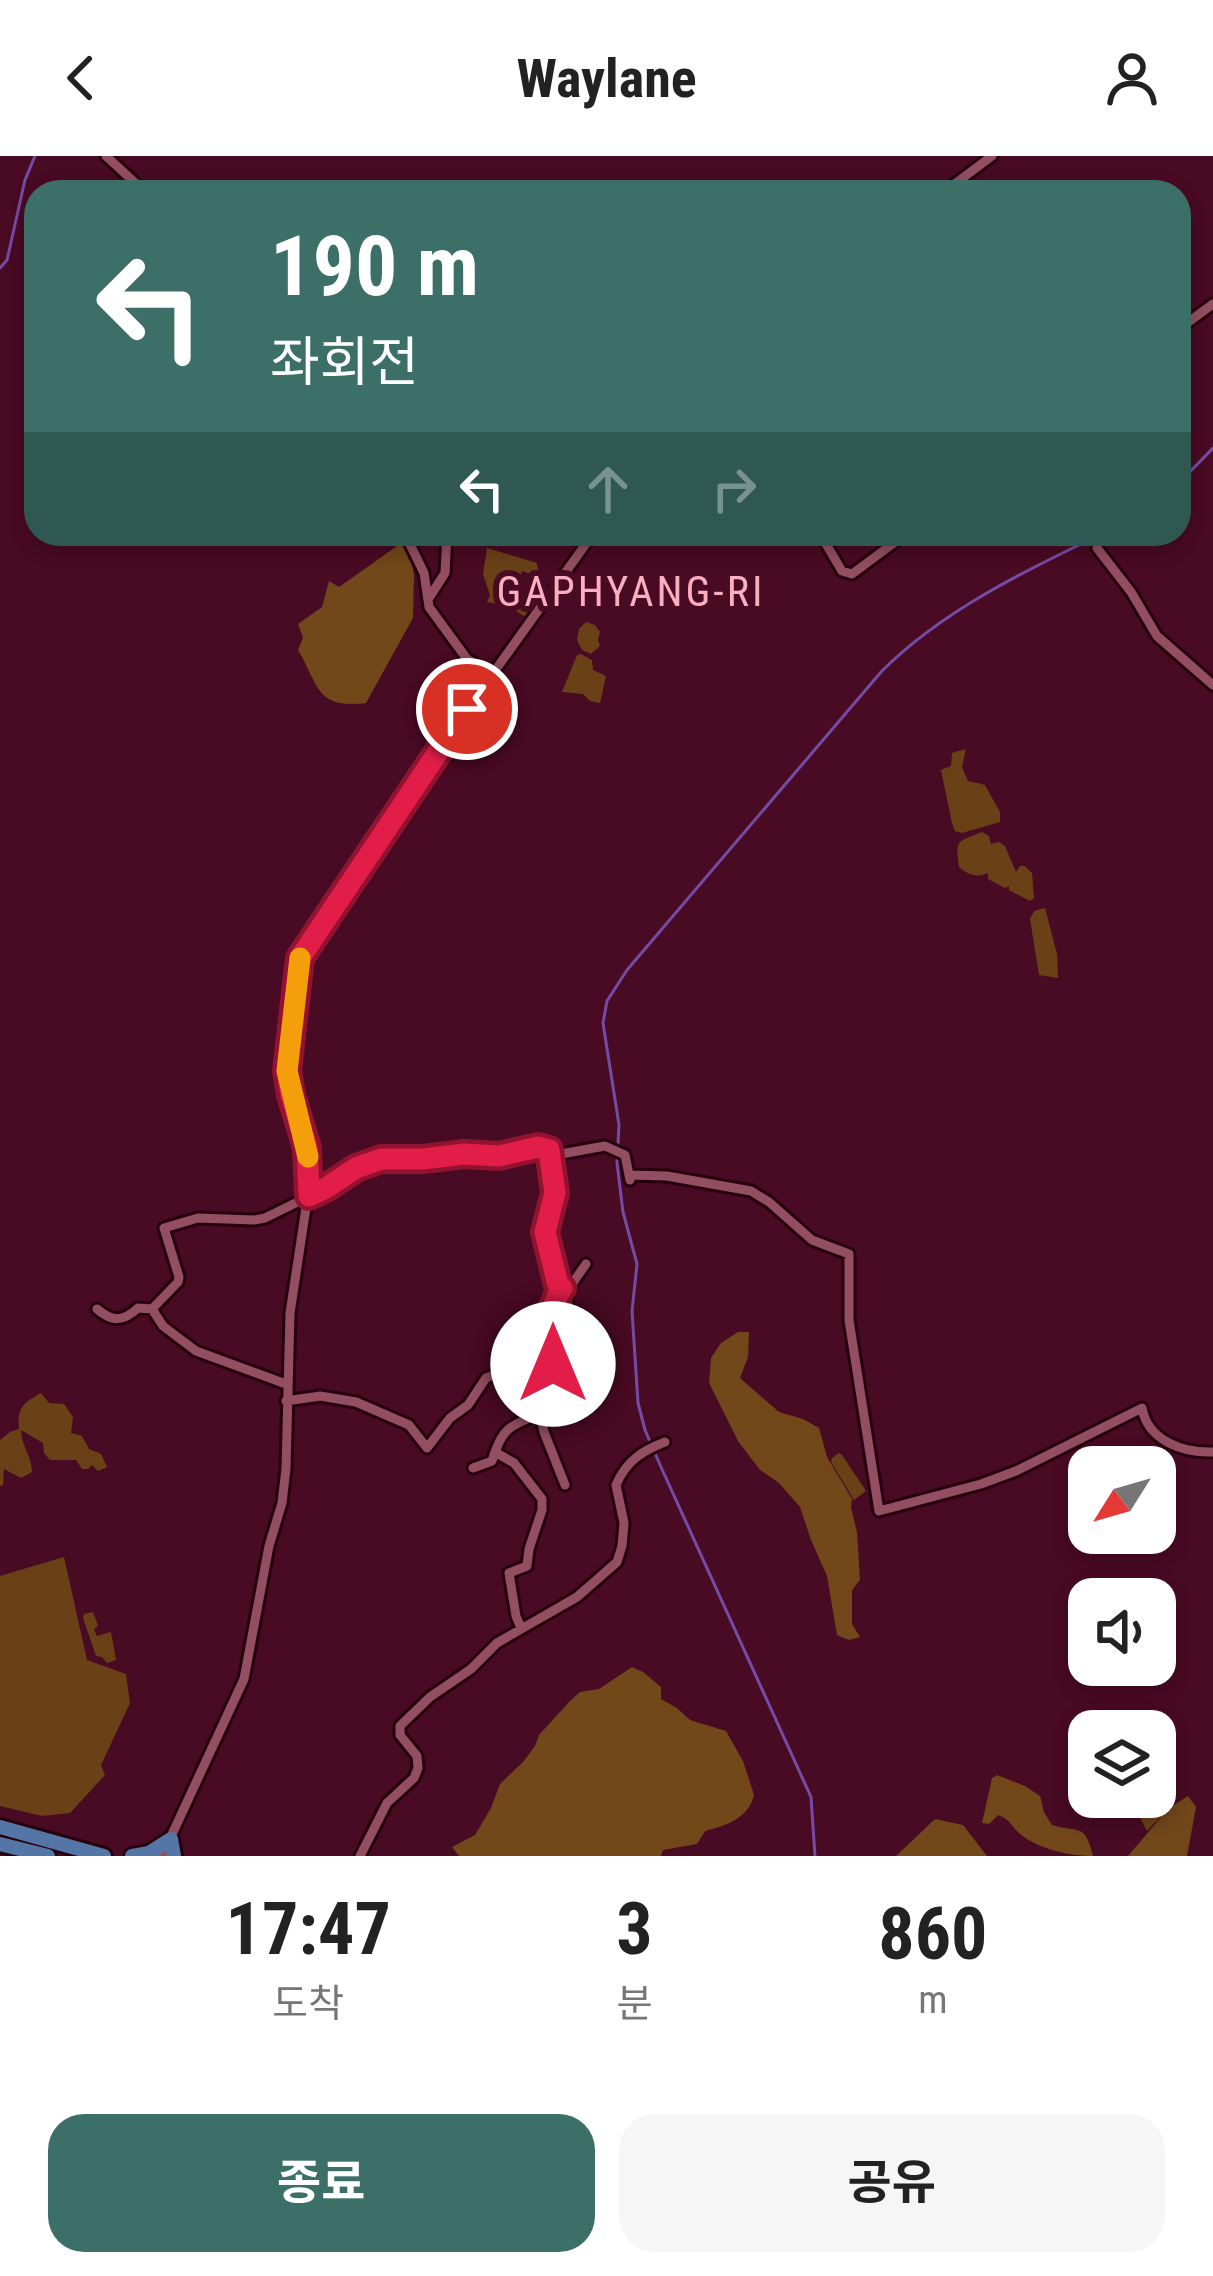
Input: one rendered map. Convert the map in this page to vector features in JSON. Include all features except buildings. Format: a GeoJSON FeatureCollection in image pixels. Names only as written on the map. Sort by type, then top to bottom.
{"type":"FeatureCollection","features":[{"type":"Feature","properties":{"kind":"main road"},"geometry":{"type":"LineString","coordinates":[[0,1827],[104,1856]]}},
{"type":"Feature","properties":{"kind":"main road"},"geometry":{"type":"LineString","coordinates":[[132,1856],[170,1839],[174,1856]]}},
{"type":"Feature","properties":{"kind":"main road"},"geometry":{"type":"LineString","coordinates":[[0,1844],[48,1856]]}},
{"type":"Feature","properties":{"kind":"street"},"geometry":{"type":"LineString","coordinates":[[106,156],[132,180]]}},
{"type":"Feature","properties":{"kind":"street"},"geometry":{"type":"LineString","coordinates":[[960,180],[992,156]]}},
{"type":"Feature","properties":{"kind":"street"},"geometry":{"type":"LineString","coordinates":[[411,546],[424,573],[429,607],[467,658],[492,674]]}},
{"type":"Feature","properties":{"kind":"street"},"geometry":{"type":"LineString","coordinates":[[429,598],[445,573],[446,546]]}},
{"type":"Feature","properties":{"kind":"street"},"geometry":{"type":"LineString","coordinates":[[162,1856],[244,1679],[269,1546],[282,1503],[292,1295],[309,1196],[307,1148],[287,1071],[300,958],[583,546]]}},
{"type":"Feature","properties":{"kind":"street"},"geometry":{"type":"LineString","coordinates":[[827,546],[842,571],[852,574],[890,546]]}},
{"type":"Feature","properties":{"kind":"street"},"geometry":{"type":"LineString","coordinates":[[1097,548],[1157,636],[1213,685]]}},
{"type":"Feature","properties":{"kind":"street"},"geometry":{"type":"LineString","coordinates":[[152,1309],[179,1280],[164,1228],[198,1218],[259,1220],[381,1159],[499,1156],[538,1147],[561,1154],[610,1147],[622,1153],[630,1178],[667,1176],[751,1191],[812,1240],[849,1254],[849,1320],[880,1511],[1016,1471],[1142,1408],[1144,1421],[1160,1439],[1213,1452]]}},
{"type":"Feature","properties":{"kind":"street"},"geometry":{"type":"LineString","coordinates":[[549,1150],[555,1193],[545,1232],[572,1332],[585,1353]]}},
{"type":"Feature","properties":{"kind":"street"},"geometry":{"type":"LineString","coordinates":[[565,1485],[544,1432],[540,1400],[553,1357],[547,1335],[553,1306],[586,1264]]}},
{"type":"Feature","properties":{"kind":"street"},"geometry":{"type":"LineString","coordinates":[[97,1309],[121,1320],[138,1308],[152,1309]]}},
{"type":"Feature","properties":{"kind":"street"},"geometry":{"type":"LineString","coordinates":[[152,1309],[163,1326],[196,1351],[286,1384]]}},
{"type":"Feature","properties":{"kind":"street"},"geometry":{"type":"LineString","coordinates":[[286,1401],[320,1396],[356,1402],[409,1425],[428,1448],[450,1418],[468,1406],[486,1378],[502,1372],[511,1355],[547,1335]]}},
{"type":"Feature","properties":{"kind":"street"},"geometry":{"type":"LineString","coordinates":[[549,1373],[582,1360],[598,1347],[608,1359]]}},
{"type":"Feature","properties":{"kind":"street"},"geometry":{"type":"LineString","coordinates":[[520,1350],[528,1389],[540,1400]]}},
{"type":"Feature","properties":{"kind":"street"},"geometry":{"type":"LineString","coordinates":[[473,1468],[492,1461],[505,1431],[540,1414]]}},
{"type":"Feature","properties":{"kind":"street"},"geometry":{"type":"LineString","coordinates":[[360,1856],[389,1799],[414,1778],[418,1768],[416,1756],[402,1740],[400,1726],[497,1643],[577,1598],[617,1562],[624,1523],[616,1485],[630,1462],[663,1443]]}},
{"type":"Feature","properties":{"kind":"street"},"geometry":{"type":"LineString","coordinates":[[495,1452],[514,1463],[542,1499],[527,1566],[509,1573],[520,1628]]}},
{"type":"Feature","properties":{"kind":"shaded area"},"geometry":{"type":"Polygon","coordinates":[[[397,546],[408,548],[414,574],[413,618],[366,703],[328,698],[315,684],[298,650],[303,638],[298,624],[322,607],[329,581],[339,587],[397,546]]]}},
{"type":"Feature","properties":{"kind":"shaded area"},"geometry":{"type":"Polygon","coordinates":[[[487,548],[537,563],[539,577],[522,571],[516,589],[539,600],[526,617],[487,602],[490,595],[483,574],[487,548]]]}},
{"type":"Feature","properties":{"kind":"shaded area"},"geometry":{"type":"Polygon","coordinates":[[[586,622],[600,632],[600,646],[591,654],[577,640],[586,622]]]}},
{"type":"Feature","properties":{"kind":"shaded area"},"geometry":{"type":"Polygon","coordinates":[[[581,654],[592,660],[593,670],[606,676],[600,703],[583,694],[562,692],[581,654]]]}},
{"type":"Feature","properties":{"kind":"shaded area"},"geometry":{"type":"Polygon","coordinates":[[[966,749],[962,767],[968,781],[985,785],[1000,812],[1000,822],[962,833],[952,823],[941,770],[951,766],[952,753],[966,749]]]}},
{"type":"Feature","properties":{"kind":"shaded area"},"geometry":{"type":"Polygon","coordinates":[[[982,832],[991,844],[1005,846],[1016,872],[1025,866],[1032,873],[1034,898],[1030,901],[988,879],[988,873],[973,875],[959,867],[960,843],[982,832]]]}},
{"type":"Feature","properties":{"kind":"shaded area"},"geometry":{"type":"Polygon","coordinates":[[[1045,908],[1058,978],[1039,975],[1030,919],[1034,911],[1045,908]]]}},
{"type":"Feature","properties":{"kind":"shaded area"},"geometry":{"type":"Polygon","coordinates":[[[738,1332],[749,1332],[748,1357],[740,1378],[779,1412],[819,1428],[827,1457],[852,1499],[860,1580],[852,1590],[852,1624],[860,1637],[849,1640],[837,1635],[827,1576],[800,1507],[760,1470],[738,1441],[709,1383],[711,1358],[721,1343],[738,1332]]]}},
{"type":"Feature","properties":{"kind":"shaded area"},"geometry":{"type":"Polygon","coordinates":[[[41,1393],[49,1403],[64,1404],[73,1417],[71,1433],[82,1436],[107,1467],[98,1471],[92,1465],[82,1469],[76,1460],[50,1460],[43,1443],[21,1430],[32,1472],[21,1478],[4,1469],[0,1486],[0,1440],[19,1429],[22,1407],[41,1393]]]}},
{"type":"Feature","properties":{"kind":"shaded area"},"geometry":{"type":"Polygon","coordinates":[[[839,1453],[866,1491],[854,1500],[831,1462],[839,1453]]]}},
{"type":"Feature","properties":{"kind":"shaded area"},"geometry":{"type":"Polygon","coordinates":[[[64,1557],[87,1660],[126,1674],[130,1703],[101,1765],[105,1775],[70,1813],[42,1816],[0,1806],[0,1576],[64,1557]]]}},
{"type":"Feature","properties":{"kind":"shaded area"},"geometry":{"type":"Polygon","coordinates":[[[93,1612],[97,1636],[111,1632],[116,1660],[107,1663],[96,1656],[83,1618],[93,1612]]]}},
{"type":"Feature","properties":{"kind":"shaded area"},"geometry":{"type":"Polygon","coordinates":[[[632,1667],[661,1687],[661,1699],[690,1720],[726,1731],[754,1795],[747,1810],[705,1831],[697,1844],[663,1850],[661,1856],[459,1856],[452,1847],[475,1835],[500,1784],[570,1701],[632,1667]]]}},
{"type":"Feature","properties":{"kind":"shaded area"},"geometry":{"type":"Polygon","coordinates":[[[997,1775],[1040,1796],[1052,1825],[1083,1833],[1093,1856],[1035,1843],[998,1815],[989,1824],[982,1823],[992,1778],[997,1775]]]}},
{"type":"Feature","properties":{"kind":"shaded area"},"geometry":{"type":"Polygon","coordinates":[[[1188,1796],[1196,1807],[1187,1856],[1128,1856],[1160,1818],[1176,1818],[1176,1804],[1188,1796]]]}},
{"type":"Feature","properties":{"kind":"shaded area"},"geometry":{"type":"Polygon","coordinates":[[[1140,1818],[1159,1818],[1147,1831],[1140,1818]]]}},
{"type":"Feature","properties":{"kind":"shaded area"},"geometry":{"type":"Polygon","coordinates":[[[935,1819],[963,1825],[987,1856],[896,1856],[935,1819]]]}},
{"type":"Feature","properties":{"kind":"waterway"},"geometry":{"type":"LineString","coordinates":[[25,180],[35,156]]}},
{"type":"Feature","properties":{"kind":"waterway"},"geometry":{"type":"LineString","coordinates":[[0,268],[7,260],[24,184]]}},
{"type":"Feature","properties":{"kind":"waterway"},"geometry":{"type":"LineString","coordinates":[[1191,471],[1213,448]]}},
{"type":"Feature","properties":{"kind":"waterway"},"geometry":{"type":"LineString","coordinates":[[815,1856],[811,1797],[661,1467],[638,1403],[632,1311],[637,1264],[623,1212],[617,1163],[619,1125],[603,1023],[607,1001],[627,970],[881,672],[957,611],[1078,546]]}},
{"type":"Feature","properties":{"kind":"slow traffic"},"geometry":{"type":"LineString","coordinates":[[300,958],[287,1071],[308,1157]]}},
{"type":"Feature","properties":{"kind":"district","name":"GAPHYANG-RI"},"geometry":{"type":"Point","coordinates":[631,591]}},
{"type":"Feature","properties":{"kind":"route"},"geometry":{"type":"LineString","coordinates":[[467,709],[300,958],[287,1071],[307,1148],[309,1196],[356,1168],[390,1157],[499,1156],[538,1147],[549,1150],[555,1193],[545,1232],[562,1288],[547,1336],[553,1364]]}}]}
